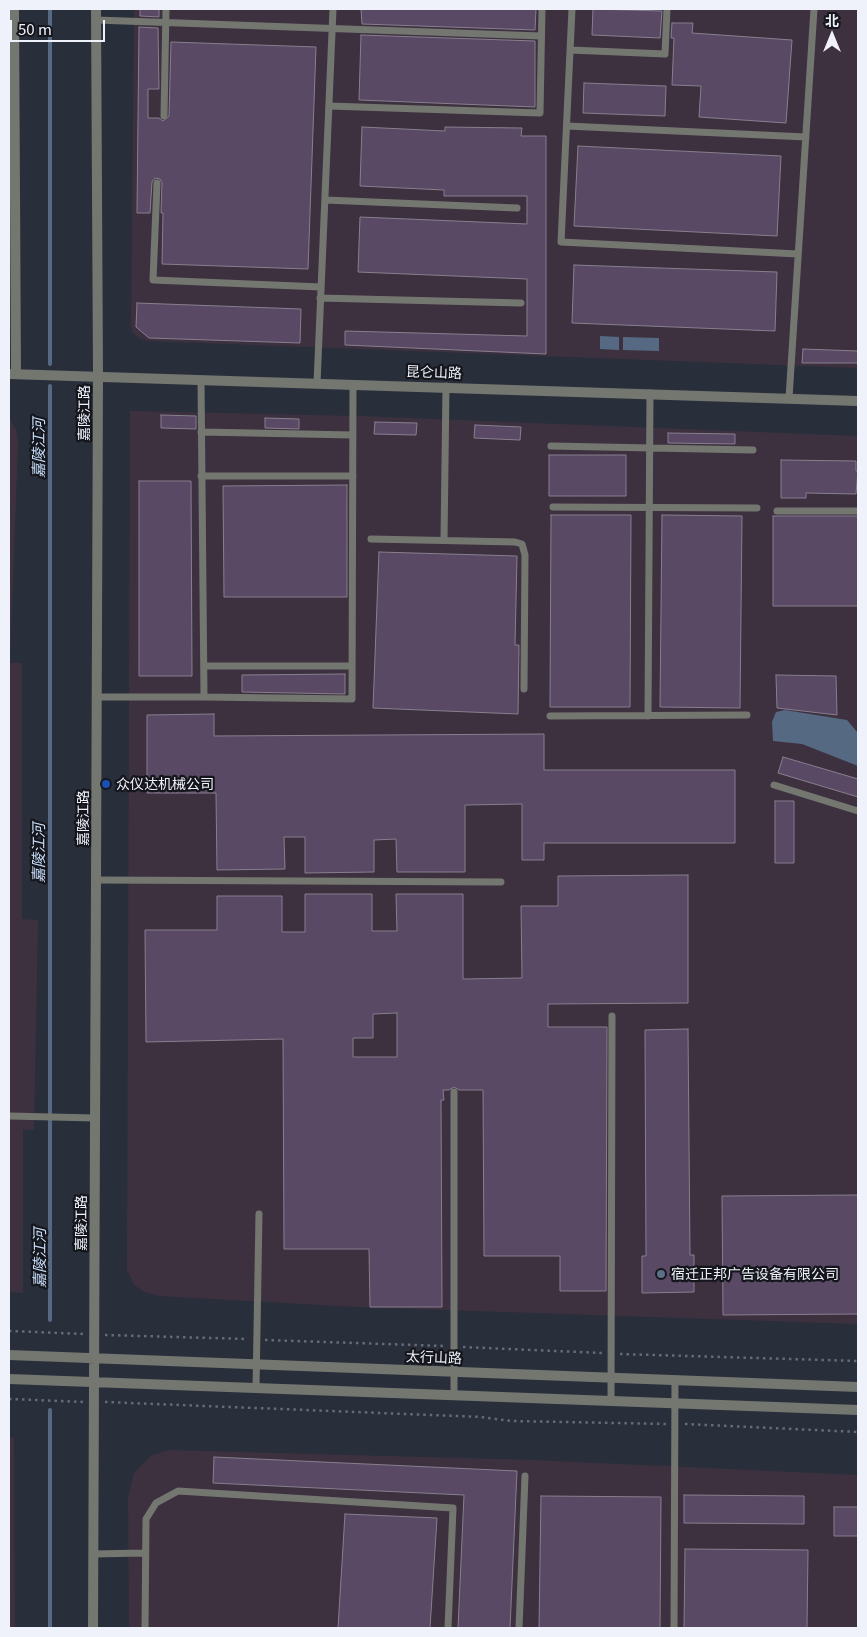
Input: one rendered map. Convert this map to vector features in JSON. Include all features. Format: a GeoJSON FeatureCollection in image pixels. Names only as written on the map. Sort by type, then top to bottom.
{"type":"FeatureCollection","features":[{"type":"Feature","properties":{"kind":"street"},"geometry":{"type":"LineString","coordinates":[[13,374],[14,9]]}},
{"type":"Feature","properties":{"kind":"street","name":"嘉陵江路"},"geometry":{"type":"LineString","coordinates":[[93,1628],[98,376],[96,9]]}},
{"type":"Feature","properties":{"kind":"street","name":"昆仑山路"},"geometry":{"type":"LineString","coordinates":[[13,374],[446,386],[858,401]]}},
{"type":"Feature","properties":{"kind":"street","name":"太行山路"},"geometry":{"type":"LineString","coordinates":[[9,1355],[858,1387]]}},
{"type":"Feature","properties":{"kind":"street"},"geometry":{"type":"LineString","coordinates":[[9,1379],[858,1410]]}},
{"type":"Feature","properties":{"kind":"lane"},"geometry":{"type":"LineString","coordinates":[[164,116],[166,9]]}},
{"type":"Feature","properties":{"kind":"lane"},"geometry":{"type":"LineString","coordinates":[[317,383],[332,9]]}},
{"type":"Feature","properties":{"kind":"lane"},"geometry":{"type":"LineString","coordinates":[[328,106],[540,113],[542,9]]}},
{"type":"Feature","properties":{"kind":"lane"},"geometry":{"type":"LineString","coordinates":[[572,9],[561,242],[798,254]]}},
{"type":"Feature","properties":{"kind":"lane"},"geometry":{"type":"LineString","coordinates":[[570,50],[665,54],[666,9]]}},
{"type":"Feature","properties":{"kind":"lane"},"geometry":{"type":"LineString","coordinates":[[789,398],[814,9]]}},
{"type":"Feature","properties":{"kind":"lane"},"geometry":{"type":"LineString","coordinates":[[96,20],[541,36]]}},
{"type":"Feature","properties":{"kind":"lane"},"geometry":{"type":"LineString","coordinates":[[567,126],[806,137]]}},
{"type":"Feature","properties":{"kind":"lane"},"geometry":{"type":"LineString","coordinates":[[157,183],[153,280],[321,287]]}},
{"type":"Feature","properties":{"kind":"lane"},"geometry":{"type":"LineString","coordinates":[[325,200],[518,208]]}},
{"type":"Feature","properties":{"kind":"lane"},"geometry":{"type":"LineString","coordinates":[[320,298],[521,304]]}},
{"type":"Feature","properties":{"kind":"lane"},"geometry":{"type":"LineString","coordinates":[[202,379],[204,697]]}},
{"type":"Feature","properties":{"kind":"lane"},"geometry":{"type":"LineString","coordinates":[[97,697],[352,699],[353,384]]}},
{"type":"Feature","properties":{"kind":"lane"},"geometry":{"type":"LineString","coordinates":[[444,540],[446,386]]}},
{"type":"Feature","properties":{"kind":"lane"},"geometry":{"type":"LineString","coordinates":[[648,716],[650,393]]}},
{"type":"Feature","properties":{"kind":"lane"},"geometry":{"type":"LineString","coordinates":[[202,432],[353,435]]}},
{"type":"Feature","properties":{"kind":"lane"},"geometry":{"type":"LineString","coordinates":[[551,446],[650,446],[753,450]]}},
{"type":"Feature","properties":{"kind":"lane"},"geometry":{"type":"LineString","coordinates":[[202,476],[353,476]]}},
{"type":"Feature","properties":{"kind":"lane"},"geometry":{"type":"LineString","coordinates":[[553,507],[757,508]]}},
{"type":"Feature","properties":{"kind":"lane"},"geometry":{"type":"LineString","coordinates":[[777,511],[858,511]]}},
{"type":"Feature","properties":{"kind":"lane"},"geometry":{"type":"LineString","coordinates":[[371,539],[515,542],[522,544],[525,555],[524,689]]}},
{"type":"Feature","properties":{"kind":"lane"},"geometry":{"type":"LineString","coordinates":[[204,666],[352,666]]}},
{"type":"Feature","properties":{"kind":"lane"},"geometry":{"type":"LineString","coordinates":[[550,716],[747,715]]}},
{"type":"Feature","properties":{"kind":"lane"},"geometry":{"type":"LineString","coordinates":[[774,785],[858,810]]}},
{"type":"Feature","properties":{"kind":"lane"},"geometry":{"type":"LineString","coordinates":[[96,880],[501,882]]}},
{"type":"Feature","properties":{"kind":"lane"},"geometry":{"type":"LineString","coordinates":[[611,1402],[612,1016]]}},
{"type":"Feature","properties":{"kind":"lane"},"geometry":{"type":"LineString","coordinates":[[454,1092],[454,1396]]}},
{"type":"Feature","properties":{"kind":"lane"},"geometry":{"type":"LineString","coordinates":[[9,1116],[95,1118]]}},
{"type":"Feature","properties":{"kind":"lane"},"geometry":{"type":"LineString","coordinates":[[256,1388],[260,1214]]}},
{"type":"Feature","properties":{"kind":"lane"},"geometry":{"type":"LineString","coordinates":[[674,1628],[675,1380]]}},
{"type":"Feature","properties":{"kind":"lane"},"geometry":{"type":"LineString","coordinates":[[519,1628],[525,1476]]}},
{"type":"Feature","properties":{"kind":"lane"},"geometry":{"type":"LineString","coordinates":[[145,1628],[144,1553],[146,1519],[150,1510],[166,1496],[178,1491],[453,1508],[448,1628]]}},
{"type":"Feature","properties":{"kind":"lane"},"geometry":{"type":"LineString","coordinates":[[93,1554],[144,1553]]}},
{"type":"Feature","properties":{"kind":"path"},"geometry":{"type":"LineString","coordinates":[[9,1331],[858,1362]]}},
{"type":"Feature","properties":{"kind":"path"},"geometry":{"type":"LineString","coordinates":[[9,1399],[481,1417],[511,1421],[674,1424],[858,1432]]}},
{"type":"Feature","properties":{"kind":"shaded area"},"geometry":{"type":"Polygon","coordinates":[[[134,9],[858,9],[858,368],[149,341],[139,338],[133,333],[131,324],[134,9]]]}},
{"type":"Feature","properties":{"kind":"shaded area"},"geometry":{"type":"Polygon","coordinates":[[[130,411],[359,416],[858,436],[858,1324],[357,1307],[159,1296],[145,1292],[134,1285],[127,1270],[130,411]]]}},
{"type":"Feature","properties":{"kind":"shaded area"},"geometry":{"type":"Polygon","coordinates":[[[9,418],[16,430],[18,443],[10,663],[22,663],[22,919],[38,920],[34,1130],[23,1130],[23,1293],[9,1292],[9,418]]]}},
{"type":"Feature","properties":{"kind":"shaded area"},"geometry":{"type":"Polygon","coordinates":[[[9,1437],[14,1438],[15,1628],[9,1628],[9,1437]]]}},
{"type":"Feature","properties":{"kind":"shaded area"},"geometry":{"type":"Polygon","coordinates":[[[168,1450],[533,1460],[858,1475],[858,1628],[129,1628],[128,1498],[134,1473],[151,1456],[168,1450]]]}},
{"type":"Feature","properties":{"kind":"water"},"geometry":{"type":"Polygon","coordinates":[[[600,336],[619,337],[619,350],[600,349],[600,336]]]}},
{"type":"Feature","properties":{"kind":"water"},"geometry":{"type":"Polygon","coordinates":[[[623,337],[659,338],[659,351],[623,350],[623,337]]]}},
{"type":"Feature","properties":{"kind":"water"},"geometry":{"type":"Polygon","coordinates":[[[785,710],[847,720],[858,733],[858,766],[802,744],[773,741],[772,722],[776,712],[785,710]]]}},
{"type":"Feature","properties":{"kind":"building"},"geometry":{"type":"Polygon","coordinates":[[[140,9],[159,9],[159,17],[140,16],[140,9]]]}},
{"type":"Feature","properties":{"kind":"building"},"geometry":{"type":"Polygon","coordinates":[[[361,9],[536,9],[535,30],[362,24],[361,9]]]}},
{"type":"Feature","properties":{"kind":"building"},"geometry":{"type":"Polygon","coordinates":[[[593,9],[662,11],[660,38],[592,35],[593,9]]]}},
{"type":"Feature","properties":{"kind":"building"},"geometry":{"type":"Polygon","coordinates":[[[672,23],[693,23],[692,33],[792,40],[786,123],[699,117],[701,86],[672,85],[674,38],[671,38],[672,23]]]}},
{"type":"Feature","properties":{"kind":"building"},"geometry":{"type":"Polygon","coordinates":[[[139,27],[158,28],[159,89],[148,89],[148,118],[159,118],[163,121],[169,116],[171,42],[316,47],[308,269],[162,264],[163,213],[161,213],[162,183],[160,179],[155,178],[152,182],[150,213],[137,213],[139,27]]]}},
{"type":"Feature","properties":{"kind":"building"},"geometry":{"type":"Polygon","coordinates":[[[361,35],[535,41],[535,107],[359,100],[361,35]]]}},
{"type":"Feature","properties":{"kind":"building"},"geometry":{"type":"Polygon","coordinates":[[[584,83],[666,86],[665,116],[583,113],[584,83]]]}},
{"type":"Feature","properties":{"kind":"building"},"geometry":{"type":"Polygon","coordinates":[[[362,127],[445,131],[445,127],[522,128],[521,136],[546,136],[546,354],[345,345],[345,331],[527,336],[527,279],[358,272],[360,217],[527,224],[527,196],[444,196],[444,190],[360,186],[362,127]]]}},
{"type":"Feature","properties":{"kind":"building"},"geometry":{"type":"Polygon","coordinates":[[[578,146],[781,156],[777,236],[574,226],[578,146]]]}},
{"type":"Feature","properties":{"kind":"building"},"geometry":{"type":"Polygon","coordinates":[[[574,265],[777,272],[775,331],[572,323],[574,265]]]}},
{"type":"Feature","properties":{"kind":"building"},"geometry":{"type":"Polygon","coordinates":[[[137,303],[301,309],[300,343],[149,338],[136,327],[137,303]]]}},
{"type":"Feature","properties":{"kind":"building"},"geometry":{"type":"Polygon","coordinates":[[[803,349],[858,351],[858,363],[802,363],[803,349]]]}},
{"type":"Feature","properties":{"kind":"building"},"geometry":{"type":"Polygon","coordinates":[[[161,415],[196,416],[196,429],[161,428],[161,415]]]}},
{"type":"Feature","properties":{"kind":"building"},"geometry":{"type":"Polygon","coordinates":[[[265,418],[299,419],[299,429],[265,428],[265,418]]]}},
{"type":"Feature","properties":{"kind":"building"},"geometry":{"type":"Polygon","coordinates":[[[375,422],[417,423],[416,435],[374,434],[375,422]]]}},
{"type":"Feature","properties":{"kind":"building"},"geometry":{"type":"Polygon","coordinates":[[[475,425],[521,427],[520,440],[474,438],[475,425]]]}},
{"type":"Feature","properties":{"kind":"building"},"geometry":{"type":"Polygon","coordinates":[[[668,433],[735,434],[735,444],[668,443],[668,433]]]}},
{"type":"Feature","properties":{"kind":"building"},"geometry":{"type":"Polygon","coordinates":[[[549,455],[626,455],[626,496],[549,496],[549,455]]]}},
{"type":"Feature","properties":{"kind":"building"},"geometry":{"type":"Polygon","coordinates":[[[781,460],[856,461],[856,471],[858,471],[856,494],[806,493],[806,498],[781,498],[781,460]]]}},
{"type":"Feature","properties":{"kind":"building"},"geometry":{"type":"Polygon","coordinates":[[[139,481],[191,481],[192,676],[139,676],[139,481]]]}},
{"type":"Feature","properties":{"kind":"building"},"geometry":{"type":"Polygon","coordinates":[[[347,485],[347,597],[224,597],[223,486],[347,485]]]}},
{"type":"Feature","properties":{"kind":"building"},"geometry":{"type":"Polygon","coordinates":[[[551,515],[631,515],[630,707],[550,707],[551,515]]]}},
{"type":"Feature","properties":{"kind":"building"},"geometry":{"type":"Polygon","coordinates":[[[662,515],[742,516],[740,708],[660,707],[662,515]]]}},
{"type":"Feature","properties":{"kind":"building"},"geometry":{"type":"Polygon","coordinates":[[[773,516],[858,516],[858,606],[773,606],[773,516]]]}},
{"type":"Feature","properties":{"kind":"building"},"geometry":{"type":"Polygon","coordinates":[[[379,552],[517,556],[515,645],[519,645],[518,714],[373,708],[379,552]]]}},
{"type":"Feature","properties":{"kind":"building"},"geometry":{"type":"Polygon","coordinates":[[[345,674],[345,694],[242,692],[242,675],[345,674]]]}},
{"type":"Feature","properties":{"kind":"building"},"geometry":{"type":"Polygon","coordinates":[[[776,675],[836,676],[837,715],[777,708],[776,675]]]}},
{"type":"Feature","properties":{"kind":"building"},"geometry":{"type":"Polygon","coordinates":[[[214,714],[214,736],[544,734],[544,770],[735,770],[735,843],[544,843],[544,860],[522,860],[522,804],[465,805],[465,872],[397,872],[396,839],[374,840],[374,872],[305,873],[305,837],[284,837],[285,869],[217,870],[216,793],[147,793],[147,715],[214,714]]]}},
{"type":"Feature","properties":{"kind":"building"},"geometry":{"type":"Polygon","coordinates":[[[783,757],[858,779],[858,797],[778,773],[783,757]]]}},
{"type":"Feature","properties":{"kind":"building"},"geometry":{"type":"Polygon","coordinates":[[[775,801],[794,801],[794,863],[775,863],[775,801]]]}},
{"type":"Feature","properties":{"kind":"building"},"geometry":{"type":"Polygon","coordinates":[[[688,875],[688,1003],[548,1004],[548,1027],[607,1027],[606,1291],[560,1291],[560,1256],[484,1256],[483,1090],[459,1090],[454,1087],[449,1090],[443,1090],[444,1100],[441,1100],[442,1307],[370,1307],[369,1249],[284,1249],[283,1039],[146,1042],[145,930],[217,930],[217,896],[282,896],[282,932],[305,932],[305,894],[372,894],[372,931],[397,931],[396,894],[463,894],[463,979],[522,978],[521,906],[558,906],[558,876],[688,875]],[[397,1013],[373,1014],[373,1038],[353,1038],[353,1057],[397,1057],[397,1013]]]}},
{"type":"Feature","properties":{"kind":"building"},"geometry":{"type":"Polygon","coordinates":[[[688,1029],[690,1255],[694,1255],[694,1292],[642,1293],[642,1256],[646,1256],[645,1030],[688,1029]]]}},
{"type":"Feature","properties":{"kind":"building"},"geometry":{"type":"Polygon","coordinates":[[[858,1195],[858,1314],[723,1315],[722,1196],[858,1195]]]}},
{"type":"Feature","properties":{"kind":"building"},"geometry":{"type":"Polygon","coordinates":[[[214,1457],[517,1471],[510,1628],[458,1628],[464,1495],[213,1483],[214,1457]]]}},
{"type":"Feature","properties":{"kind":"building"},"geometry":{"type":"Polygon","coordinates":[[[684,1495],[804,1496],[804,1524],[684,1523],[684,1495]]]}},
{"type":"Feature","properties":{"kind":"building"},"geometry":{"type":"Polygon","coordinates":[[[541,1496],[661,1497],[660,1628],[539,1628],[541,1496]]]}},
{"type":"Feature","properties":{"kind":"building"},"geometry":{"type":"Polygon","coordinates":[[[834,1507],[858,1507],[858,1536],[834,1536],[834,1507]]]}},
{"type":"Feature","properties":{"kind":"building"},"geometry":{"type":"Polygon","coordinates":[[[345,1514],[437,1518],[430,1628],[338,1628],[345,1514]]]}},
{"type":"Feature","properties":{"kind":"building"},"geometry":{"type":"Polygon","coordinates":[[[685,1549],[808,1550],[807,1628],[684,1628],[685,1549]]]}},
{"type":"Feature","properties":{"kind":"waterway","name":"嘉陵江河"},"geometry":{"type":"LineString","coordinates":[[50,9],[50,364]]}},
{"type":"Feature","properties":{"kind":"waterway","name":"嘉陵江河"},"geometry":{"type":"LineString","coordinates":[[50,386],[50,1320]]}},
{"type":"Feature","properties":{"kind":"waterway","name":"嘉陵江河"},"geometry":{"type":"LineString","coordinates":[[50,1410],[50,1628]]}},
{"type":"Feature","properties":{"kind":"place","name":"众仪达机械公司"},"geometry":{"type":"Point","coordinates":[106,784]}},
{"type":"Feature","properties":{"kind":"place","name":"宿迁正邦广告设备有限公司"},"geometry":{"type":"Point","coordinates":[661,1274]}}]}
